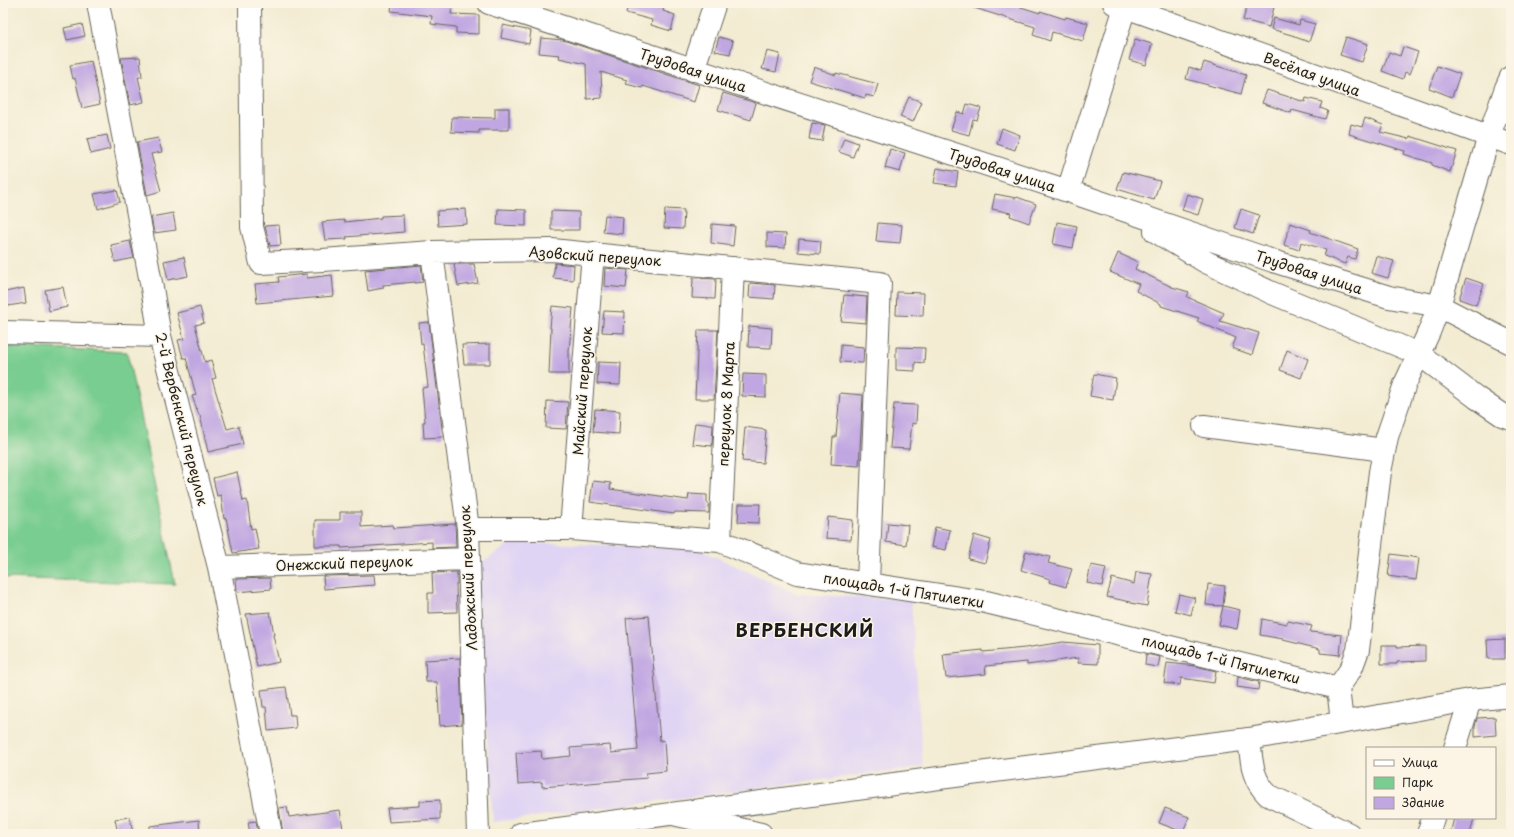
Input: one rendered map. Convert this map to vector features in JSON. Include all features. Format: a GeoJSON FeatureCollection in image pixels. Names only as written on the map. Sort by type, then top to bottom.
{"type":"FeatureCollection","features":[{"type":"Feature","properties":{"kind":"street","name":"2-й Вербенский переулок"},"geometry":{"type":"LineString","coordinates":[[98,3],[151,281],[160,336],[219,567],[271,834]]}},
{"type":"Feature","properties":{"kind":"street","name":"Азовский переулок"},"geometry":{"type":"LineString","coordinates":[[250,3],[252,227],[261,263],[432,252],[552,250],[880,283],[868,583]]}},
{"type":"Feature","properties":{"kind":"street","name":"Трудовая улица"},"geometry":{"type":"LineString","coordinates":[[489,3],[1068,192],[1273,261],[1389,297],[1439,306],[1511,343]]}},
{"type":"Feature","properties":{"kind":"street"},"geometry":{"type":"LineString","coordinates":[[693,70],[715,3]]}},
{"type":"Feature","properties":{"kind":"street"},"geometry":{"type":"LineString","coordinates":[[1068,192],[1120,4]]}},
{"type":"Feature","properties":{"kind":"street","name":"Весёлая улица"},"geometry":{"type":"LineString","coordinates":[[1120,4],[1511,144]]}},
{"type":"Feature","properties":{"kind":"street"},"geometry":{"type":"LineString","coordinates":[[1342,722],[1338,688],[1351,669],[1358,650],[1384,450],[1394,412],[1439,306],[1489,136],[1511,77]]}},
{"type":"Feature","properties":{"kind":"street"},"geometry":{"type":"LineString","coordinates":[[1119,209],[1212,265],[1272,293],[1419,354],[1477,398],[1502,415],[1511,418]]}},
{"type":"Feature","properties":{"kind":"street","name":"Ладожский переулок"},"geometry":{"type":"LineString","coordinates":[[432,252],[468,529],[478,834]]}},
{"type":"Feature","properties":{"kind":"street","name":"Майский переулок"},"geometry":{"type":"LineString","coordinates":[[571,529],[592,253]]}},
{"type":"Feature","properties":{"kind":"street","name":"переулок 8 Марта"},"geometry":{"type":"LineString","coordinates":[[720,541],[733,268]]}},
{"type":"Feature","properties":{"kind":"street"},"geometry":{"type":"LineString","coordinates":[[3,332],[160,336]]}},
{"type":"Feature","properties":{"kind":"street"},"geometry":{"type":"LineString","coordinates":[[1204,426],[1384,450]]}},
{"type":"Feature","properties":{"kind":"street","name":"площадь 1-й Пятилетки"},"geometry":{"type":"LineString","coordinates":[[468,529],[571,529],[720,541],[797,573],[986,602],[1338,688]]}},
{"type":"Feature","properties":{"kind":"street","name":"Онежский переулок"},"geometry":{"type":"LineString","coordinates":[[219,567],[468,559]]}},
{"type":"Feature","properties":{"kind":"street"},"geometry":{"type":"LineString","coordinates":[[520,834],[931,779],[1249,739],[1470,700],[1511,696]]}},
{"type":"Feature","properties":{"kind":"street"},"geometry":{"type":"LineString","coordinates":[[1455,747],[1470,700]]}},
{"type":"Feature","properties":{"kind":"street"},"geometry":{"type":"LineString","coordinates":[[1249,739],[1254,775],[1259,786],[1268,795],[1349,834]]}},
{"type":"Feature","properties":{"kind":"street"},"geometry":{"type":"LineString","coordinates":[[672,814],[761,834]]}},
{"type":"Feature","properties":{"kind":"street"},"geometry":{"type":"LineString","coordinates":[[1428,834],[1433,819]]}},
{"type":"Feature","properties":{"kind":"shaded area"},"geometry":{"type":"Polygon","coordinates":[[[512,542],[696,548],[798,594],[911,600],[923,767],[493,822],[475,568],[512,542]]]}},
{"type":"Feature","properties":{"kind":"green space"},"geometry":{"type":"Polygon","coordinates":[[[3,346],[127,352],[175,584],[3,578],[3,346]]]}},
{"type":"Feature","properties":{"kind":"building"},"geometry":{"type":"Polygon","coordinates":[[[392,3],[452,4],[451,14],[479,15],[479,34],[456,33],[456,27],[431,24],[432,16],[391,11],[392,3]]]}},
{"type":"Feature","properties":{"kind":"building"},"geometry":{"type":"Polygon","coordinates":[[[629,3],[665,3],[663,11],[675,15],[671,31],[651,25],[652,20],[626,13],[629,3]]]}},
{"type":"Feature","properties":{"kind":"building"},"geometry":{"type":"Polygon","coordinates":[[[969,3],[1008,3],[1040,13],[1040,11],[1065,19],[1066,17],[1088,23],[1083,41],[1052,32],[1050,41],[1033,35],[1035,27],[968,6],[969,3]]]}},
{"type":"Feature","properties":{"kind":"building"},"geometry":{"type":"Polygon","coordinates":[[[1248,3],[1261,3],[1274,7],[1269,27],[1243,20],[1248,3]]]}},
{"type":"Feature","properties":{"kind":"building"},"geometry":{"type":"Polygon","coordinates":[[[1274,18],[1299,25],[1300,20],[1315,24],[1309,42],[1271,29],[1274,18]]]}},
{"type":"Feature","properties":{"kind":"building"},"geometry":{"type":"Polygon","coordinates":[[[82,24],[85,36],[67,40],[64,28],[82,24]]]}},
{"type":"Feature","properties":{"kind":"building"},"geometry":{"type":"Polygon","coordinates":[[[503,25],[531,31],[529,44],[501,38],[503,25]]]}},
{"type":"Feature","properties":{"kind":"building"},"geometry":{"type":"Polygon","coordinates":[[[719,37],[733,41],[730,54],[715,51],[719,37]]]}},
{"type":"Feature","properties":{"kind":"building"},"geometry":{"type":"Polygon","coordinates":[[[1346,37],[1368,44],[1362,62],[1340,55],[1346,37]]]}},
{"type":"Feature","properties":{"kind":"building"},"geometry":{"type":"Polygon","coordinates":[[[541,38],[563,40],[699,85],[694,102],[643,86],[642,88],[626,84],[627,80],[601,72],[602,98],[587,99],[586,64],[559,58],[560,55],[539,53],[541,38]]]}},
{"type":"Feature","properties":{"kind":"building"},"geometry":{"type":"Polygon","coordinates":[[[1135,39],[1152,44],[1146,65],[1129,60],[1135,39]]]}},
{"type":"Feature","properties":{"kind":"building"},"geometry":{"type":"Polygon","coordinates":[[[1403,47],[1418,52],[1410,74],[1405,72],[1403,79],[1382,71],[1389,52],[1400,56],[1403,47]]]}},
{"type":"Feature","properties":{"kind":"building"},"geometry":{"type":"Polygon","coordinates":[[[767,51],[780,54],[776,72],[762,69],[767,51]]]}},
{"type":"Feature","properties":{"kind":"building"},"geometry":{"type":"Polygon","coordinates":[[[140,57],[142,77],[138,77],[144,102],[130,105],[121,58],[140,57]]]}},
{"type":"Feature","properties":{"kind":"building"},"geometry":{"type":"Polygon","coordinates":[[[91,61],[100,104],[82,108],[75,78],[73,79],[70,65],[91,61]]]}},
{"type":"Feature","properties":{"kind":"building"},"geometry":{"type":"Polygon","coordinates":[[[1204,62],[1246,75],[1241,94],[1186,79],[1189,67],[1201,71],[1204,62]]]}},
{"type":"Feature","properties":{"kind":"building"},"geometry":{"type":"Polygon","coordinates":[[[1437,66],[1460,74],[1452,97],[1429,88],[1437,66]]]}},
{"type":"Feature","properties":{"kind":"building"},"geometry":{"type":"Polygon","coordinates":[[[814,67],[836,75],[836,73],[878,84],[874,97],[866,95],[865,98],[809,81],[814,67]]]}},
{"type":"Feature","properties":{"kind":"building"},"geometry":{"type":"Polygon","coordinates":[[[1267,90],[1305,102],[1306,98],[1322,102],[1320,108],[1328,111],[1325,119],[1292,110],[1291,113],[1262,103],[1267,90]]]}},
{"type":"Feature","properties":{"kind":"building"},"geometry":{"type":"Polygon","coordinates":[[[723,93],[756,103],[751,120],[718,110],[723,93]]]}},
{"type":"Feature","properties":{"kind":"building"},"geometry":{"type":"Polygon","coordinates":[[[909,97],[922,102],[913,122],[900,117],[909,97]]]}},
{"type":"Feature","properties":{"kind":"building"},"geometry":{"type":"Polygon","coordinates":[[[967,104],[981,108],[977,120],[973,119],[969,135],[951,130],[957,112],[964,114],[967,104]]]}},
{"type":"Feature","properties":{"kind":"building"},"geometry":{"type":"Polygon","coordinates":[[[495,108],[509,108],[509,130],[479,130],[479,133],[451,132],[452,117],[495,118],[495,108]]]}},
{"type":"Feature","properties":{"kind":"building"},"geometry":{"type":"Polygon","coordinates":[[[1365,118],[1383,125],[1380,132],[1409,139],[1410,136],[1457,151],[1450,172],[1432,165],[1432,163],[1404,154],[1405,151],[1349,134],[1351,124],[1362,127],[1365,118]]]}},
{"type":"Feature","properties":{"kind":"building"},"geometry":{"type":"Polygon","coordinates":[[[812,123],[825,125],[822,141],[809,139],[812,123]]]}},
{"type":"Feature","properties":{"kind":"building"},"geometry":{"type":"Polygon","coordinates":[[[1002,128],[1020,135],[1015,150],[997,144],[1002,128]]]}},
{"type":"Feature","properties":{"kind":"building"},"geometry":{"type":"Polygon","coordinates":[[[107,135],[110,149],[91,154],[87,139],[107,135]]]}},
{"type":"Feature","properties":{"kind":"building"},"geometry":{"type":"Polygon","coordinates":[[[158,138],[162,152],[151,154],[161,191],[147,195],[137,142],[158,138]]]}},
{"type":"Feature","properties":{"kind":"building"},"geometry":{"type":"Polygon","coordinates":[[[844,138],[858,143],[853,157],[839,152],[844,138]]]}},
{"type":"Feature","properties":{"kind":"building"},"geometry":{"type":"Polygon","coordinates":[[[890,149],[905,153],[900,172],[885,168],[890,149]]]}},
{"type":"Feature","properties":{"kind":"building"},"geometry":{"type":"Polygon","coordinates":[[[937,168],[958,172],[956,186],[934,183],[937,168]]]}},
{"type":"Feature","properties":{"kind":"building"},"geometry":{"type":"Polygon","coordinates":[[[1123,172],[1160,181],[1154,200],[1117,189],[1123,172]]]}},
{"type":"Feature","properties":{"kind":"building"},"geometry":{"type":"Polygon","coordinates":[[[117,190],[120,202],[98,209],[94,194],[117,190]]]}},
{"type":"Feature","properties":{"kind":"building"},"geometry":{"type":"Polygon","coordinates":[[[995,194],[1017,197],[1036,204],[1029,223],[1010,216],[1011,213],[992,209],[995,194]]]}},
{"type":"Feature","properties":{"kind":"building"},"geometry":{"type":"Polygon","coordinates":[[[1187,194],[1203,199],[1198,215],[1182,210],[1187,194]]]}},
{"type":"Feature","properties":{"kind":"building"},"geometry":{"type":"Polygon","coordinates":[[[466,209],[467,224],[438,226],[437,211],[466,209]]]}},
{"type":"Feature","properties":{"kind":"building"},"geometry":{"type":"Polygon","coordinates":[[[498,209],[526,210],[526,226],[497,225],[498,209]]]}},
{"type":"Feature","properties":{"kind":"building"},"geometry":{"type":"Polygon","coordinates":[[[665,209],[684,210],[683,229],[664,228],[665,209]]]}},
{"type":"Feature","properties":{"kind":"building"},"geometry":{"type":"Polygon","coordinates":[[[1241,209],[1259,215],[1253,234],[1235,228],[1241,209]]]}},
{"type":"Feature","properties":{"kind":"building"},"geometry":{"type":"Polygon","coordinates":[[[551,211],[579,212],[579,230],[551,230],[551,211]]]}},
{"type":"Feature","properties":{"kind":"building"},"geometry":{"type":"Polygon","coordinates":[[[173,213],[176,230],[154,233],[151,217],[173,213]]]}},
{"type":"Feature","properties":{"kind":"building"},"geometry":{"type":"Polygon","coordinates":[[[403,215],[404,232],[346,237],[347,239],[325,240],[322,222],[344,220],[344,222],[381,218],[381,216],[403,215]]]}},
{"type":"Feature","properties":{"kind":"building"},"geometry":{"type":"Polygon","coordinates":[[[605,215],[623,217],[622,234],[603,232],[605,215]]]}},
{"type":"Feature","properties":{"kind":"building"},"geometry":{"type":"Polygon","coordinates":[[[1057,222],[1077,226],[1073,248],[1053,244],[1057,222]]]}},
{"type":"Feature","properties":{"kind":"building"},"geometry":{"type":"Polygon","coordinates":[[[878,223],[902,225],[900,243],[876,241],[878,223]]]}},
{"type":"Feature","properties":{"kind":"building"},"geometry":{"type":"Polygon","coordinates":[[[1290,223],[1311,230],[1310,232],[1358,249],[1355,259],[1348,257],[1345,264],[1324,256],[1326,250],[1301,242],[1299,250],[1284,245],[1290,223]]]}},
{"type":"Feature","properties":{"kind":"building"},"geometry":{"type":"Polygon","coordinates":[[[712,224],[735,226],[733,246],[711,243],[712,224]]]}},
{"type":"Feature","properties":{"kind":"building"},"geometry":{"type":"Polygon","coordinates":[[[279,225],[281,245],[270,246],[265,226],[279,225]]]}},
{"type":"Feature","properties":{"kind":"building"},"geometry":{"type":"Polygon","coordinates":[[[767,233],[786,234],[785,248],[767,247],[767,233]]]}},
{"type":"Feature","properties":{"kind":"building"},"geometry":{"type":"Polygon","coordinates":[[[799,239],[821,241],[820,254],[798,252],[799,239]]]}},
{"type":"Feature","properties":{"kind":"building"},"geometry":{"type":"Polygon","coordinates":[[[130,241],[134,258],[115,262],[111,245],[130,241]]]}},
{"type":"Feature","properties":{"kind":"building"},"geometry":{"type":"Polygon","coordinates":[[[1118,253],[1138,262],[1135,269],[1172,287],[1189,292],[1187,297],[1224,313],[1220,321],[1259,333],[1252,355],[1232,348],[1236,338],[1197,321],[1199,318],[1161,306],[1161,304],[1136,291],[1139,284],[1110,272],[1118,253]]]}},
{"type":"Feature","properties":{"kind":"building"},"geometry":{"type":"Polygon","coordinates":[[[1376,256],[1394,261],[1388,278],[1371,273],[1376,256]]]}},
{"type":"Feature","properties":{"kind":"building"},"geometry":{"type":"Polygon","coordinates":[[[184,257],[188,276],[168,280],[164,261],[184,257]]]}},
{"type":"Feature","properties":{"kind":"building"},"geometry":{"type":"Polygon","coordinates":[[[555,263],[574,265],[573,280],[553,278],[555,263]]]}},
{"type":"Feature","properties":{"kind":"building"},"geometry":{"type":"Polygon","coordinates":[[[454,264],[474,264],[478,283],[458,286],[454,264]]]}},
{"type":"Feature","properties":{"kind":"building"},"geometry":{"type":"Polygon","coordinates":[[[421,265],[423,282],[383,285],[383,288],[368,291],[365,270],[421,265]]]}},
{"type":"Feature","properties":{"kind":"building"},"geometry":{"type":"Polygon","coordinates":[[[605,268],[628,270],[626,288],[604,286],[605,268]]]}},
{"type":"Feature","properties":{"kind":"building"},"geometry":{"type":"Polygon","coordinates":[[[307,274],[307,278],[332,275],[334,296],[257,303],[255,284],[279,282],[278,277],[307,274]]]}},
{"type":"Feature","properties":{"kind":"building"},"geometry":{"type":"Polygon","coordinates":[[[693,278],[716,279],[715,299],[692,298],[693,278]]]}},
{"type":"Feature","properties":{"kind":"building"},"geometry":{"type":"Polygon","coordinates":[[[1466,278],[1484,284],[1476,305],[1459,299],[1466,278]]]}},
{"type":"Feature","properties":{"kind":"building"},"geometry":{"type":"Polygon","coordinates":[[[750,283],[775,285],[774,299],[749,297],[750,283]]]}},
{"type":"Feature","properties":{"kind":"building"},"geometry":{"type":"Polygon","coordinates":[[[63,287],[67,307],[49,311],[45,290],[63,287]]]}},
{"type":"Feature","properties":{"kind":"building"},"geometry":{"type":"Polygon","coordinates":[[[24,288],[26,303],[8,306],[5,292],[24,288]]]}},
{"type":"Feature","properties":{"kind":"building"},"geometry":{"type":"Polygon","coordinates":[[[897,292],[924,293],[923,316],[896,315],[897,292]]]}},
{"type":"Feature","properties":{"kind":"building"},"geometry":{"type":"Polygon","coordinates":[[[844,295],[867,297],[866,323],[841,321],[844,295]]]}},
{"type":"Feature","properties":{"kind":"building"},"geometry":{"type":"Polygon","coordinates":[[[552,306],[573,308],[569,350],[569,374],[549,374],[552,306]]]}},
{"type":"Feature","properties":{"kind":"building"},"geometry":{"type":"Polygon","coordinates":[[[200,307],[204,323],[195,325],[205,362],[211,360],[216,378],[212,379],[227,429],[239,426],[243,444],[208,452],[200,415],[192,396],[196,395],[186,358],[183,358],[178,340],[184,339],[177,313],[200,307]]]}},
{"type":"Feature","properties":{"kind":"building"},"geometry":{"type":"Polygon","coordinates":[[[604,311],[625,312],[624,333],[602,332],[604,311]]]}},
{"type":"Feature","properties":{"kind":"building"},"geometry":{"type":"Polygon","coordinates":[[[429,322],[443,437],[424,438],[423,422],[425,422],[422,388],[428,387],[419,323],[429,322]]]}},
{"type":"Feature","properties":{"kind":"building"},"geometry":{"type":"Polygon","coordinates":[[[749,326],[772,328],[771,348],[748,347],[749,326]]]}},
{"type":"Feature","properties":{"kind":"building"},"geometry":{"type":"Polygon","coordinates":[[[698,330],[718,330],[714,399],[695,399],[698,330]]]}},
{"type":"Feature","properties":{"kind":"building"},"geometry":{"type":"Polygon","coordinates":[[[490,344],[490,364],[464,364],[462,345],[490,344]]]}},
{"type":"Feature","properties":{"kind":"building"},"geometry":{"type":"Polygon","coordinates":[[[841,345],[864,347],[863,363],[840,362],[841,345]]]}},
{"type":"Feature","properties":{"kind":"building"},"geometry":{"type":"Polygon","coordinates":[[[896,347],[925,348],[924,363],[915,362],[915,371],[896,370],[896,347]]]}},
{"type":"Feature","properties":{"kind":"building"},"geometry":{"type":"Polygon","coordinates":[[[1287,350],[1308,359],[1301,378],[1280,370],[1287,350]]]}},
{"type":"Feature","properties":{"kind":"building"},"geometry":{"type":"Polygon","coordinates":[[[598,362],[621,363],[620,385],[597,384],[598,362]]]}},
{"type":"Feature","properties":{"kind":"building"},"geometry":{"type":"Polygon","coordinates":[[[743,374],[766,375],[766,397],[742,396],[743,374]]]}},
{"type":"Feature","properties":{"kind":"building"},"geometry":{"type":"Polygon","coordinates":[[[1094,374],[1116,378],[1113,400],[1090,396],[1094,374]]]}},
{"type":"Feature","properties":{"kind":"building"},"geometry":{"type":"Polygon","coordinates":[[[840,393],[863,395],[859,466],[831,464],[833,437],[836,437],[840,393]]]}},
{"type":"Feature","properties":{"kind":"building"},"geometry":{"type":"Polygon","coordinates":[[[547,401],[568,402],[566,429],[546,428],[547,401]]]}},
{"type":"Feature","properties":{"kind":"building"},"geometry":{"type":"Polygon","coordinates":[[[894,404],[917,405],[916,424],[912,423],[909,449],[890,448],[894,404]]]}},
{"type":"Feature","properties":{"kind":"building"},"geometry":{"type":"Polygon","coordinates":[[[595,409],[620,411],[619,434],[593,432],[595,409]]]}},
{"type":"Feature","properties":{"kind":"building"},"geometry":{"type":"Polygon","coordinates":[[[695,423],[713,425],[712,446],[692,444],[695,423]]]}},
{"type":"Feature","properties":{"kind":"building"},"geometry":{"type":"Polygon","coordinates":[[[745,427],[766,430],[763,463],[742,461],[745,427]]]}},
{"type":"Feature","properties":{"kind":"building"},"geometry":{"type":"Polygon","coordinates":[[[237,472],[243,501],[247,500],[251,529],[255,528],[259,549],[233,553],[226,518],[224,519],[221,495],[217,496],[213,478],[237,472]]]}},
{"type":"Feature","properties":{"kind":"building"},"geometry":{"type":"Polygon","coordinates":[[[593,481],[611,483],[610,489],[688,500],[689,494],[707,495],[709,513],[675,512],[674,514],[590,502],[593,481]]]}},
{"type":"Feature","properties":{"kind":"building"},"geometry":{"type":"Polygon","coordinates":[[[739,504],[760,504],[759,523],[738,522],[739,504]]]}},
{"type":"Feature","properties":{"kind":"building"},"geometry":{"type":"Polygon","coordinates":[[[340,512],[361,512],[361,527],[393,525],[394,528],[455,524],[456,547],[432,548],[432,542],[341,548],[341,546],[315,546],[315,520],[340,520],[340,512]]]}},
{"type":"Feature","properties":{"kind":"building"},"geometry":{"type":"Polygon","coordinates":[[[828,517],[853,520],[851,540],[826,538],[828,517]]]}},
{"type":"Feature","properties":{"kind":"building"},"geometry":{"type":"Polygon","coordinates":[[[888,523],[908,525],[906,545],[886,542],[888,523]]]}},
{"type":"Feature","properties":{"kind":"building"},"geometry":{"type":"Polygon","coordinates":[[[935,527],[950,530],[946,550],[931,547],[935,527]]]}},
{"type":"Feature","properties":{"kind":"building"},"geometry":{"type":"Polygon","coordinates":[[[974,535],[991,540],[985,563],[968,559],[974,535]]]}},
{"type":"Feature","properties":{"kind":"building"},"geometry":{"type":"Polygon","coordinates":[[[1026,551],[1050,557],[1048,563],[1072,569],[1066,587],[1049,582],[1050,579],[1021,570],[1026,551]]]}},
{"type":"Feature","properties":{"kind":"building"},"geometry":{"type":"Polygon","coordinates":[[[1391,554],[1419,558],[1416,580],[1388,576],[1391,554]]]}},
{"type":"Feature","properties":{"kind":"building"},"geometry":{"type":"Polygon","coordinates":[[[1091,565],[1106,568],[1102,586],[1087,583],[1091,565]]]}},
{"type":"Feature","properties":{"kind":"building"},"geometry":{"type":"Polygon","coordinates":[[[457,572],[457,612],[428,613],[428,593],[433,593],[432,573],[457,572]]]}},
{"type":"Feature","properties":{"kind":"building"},"geometry":{"type":"Polygon","coordinates":[[[1136,572],[1152,574],[1147,606],[1107,597],[1112,578],[1134,584],[1136,572]]]}},
{"type":"Feature","properties":{"kind":"building"},"geometry":{"type":"Polygon","coordinates":[[[374,575],[375,585],[324,589],[323,576],[374,575]]]}},
{"type":"Feature","properties":{"kind":"building"},"geometry":{"type":"Polygon","coordinates":[[[270,578],[271,589],[237,592],[236,579],[270,578]]]}},
{"type":"Feature","properties":{"kind":"building"},"geometry":{"type":"Polygon","coordinates":[[[1208,584],[1225,586],[1223,606],[1206,605],[1208,584]]]}},
{"type":"Feature","properties":{"kind":"building"},"geometry":{"type":"Polygon","coordinates":[[[1179,594],[1195,598],[1191,615],[1175,611],[1179,594]]]}},
{"type":"Feature","properties":{"kind":"building"},"geometry":{"type":"Polygon","coordinates":[[[1223,606],[1240,610],[1237,629],[1219,625],[1223,606]]]}},
{"type":"Feature","properties":{"kind":"building"},"geometry":{"type":"Polygon","coordinates":[[[270,612],[279,662],[257,667],[246,614],[270,612]]]}},
{"type":"Feature","properties":{"kind":"building"},"geometry":{"type":"Polygon","coordinates":[[[649,616],[660,741],[664,740],[666,771],[646,773],[647,778],[542,787],[542,782],[518,784],[516,753],[541,751],[542,759],[571,756],[570,748],[610,745],[611,753],[638,750],[626,618],[649,616]]]}},
{"type":"Feature","properties":{"kind":"building"},"geometry":{"type":"Polygon","coordinates":[[[1262,619],[1287,624],[1288,621],[1312,626],[1310,632],[1342,635],[1340,655],[1320,653],[1320,649],[1283,639],[1260,635],[1262,619]]]}},
{"type":"Feature","properties":{"kind":"building"},"geometry":{"type":"Polygon","coordinates":[[[1505,639],[1505,659],[1488,659],[1487,640],[1505,639]]]}},
{"type":"Feature","properties":{"kind":"building"},"geometry":{"type":"Polygon","coordinates":[[[1063,642],[1098,645],[1098,664],[1078,663],[1078,658],[1027,665],[1027,662],[985,666],[986,674],[946,678],[943,654],[1025,648],[1063,642]]]}},
{"type":"Feature","properties":{"kind":"building"},"geometry":{"type":"Polygon","coordinates":[[[1381,645],[1397,645],[1397,647],[1425,646],[1425,661],[1381,664],[1381,645]]]}},
{"type":"Feature","properties":{"kind":"building"},"geometry":{"type":"Polygon","coordinates":[[[1146,654],[1160,657],[1158,667],[1145,665],[1146,654]]]}},
{"type":"Feature","properties":{"kind":"building"},"geometry":{"type":"Polygon","coordinates":[[[460,658],[462,724],[440,726],[437,682],[426,682],[425,660],[460,658]]]}},
{"type":"Feature","properties":{"kind":"building"},"geometry":{"type":"Polygon","coordinates":[[[1167,663],[1196,666],[1216,671],[1214,683],[1181,678],[1180,685],[1164,683],[1167,663]]]}},
{"type":"Feature","properties":{"kind":"building"},"geometry":{"type":"Polygon","coordinates":[[[1238,677],[1259,682],[1258,690],[1237,687],[1238,677]]]}},
{"type":"Feature","properties":{"kind":"building"},"geometry":{"type":"Polygon","coordinates":[[[286,687],[290,715],[295,715],[296,728],[268,731],[266,707],[263,707],[261,690],[286,687]]]}},
{"type":"Feature","properties":{"kind":"building"},"geometry":{"type":"Polygon","coordinates":[[[1495,717],[1496,735],[1475,737],[1477,718],[1495,717]]]}},
{"type":"Feature","properties":{"kind":"building"},"geometry":{"type":"Polygon","coordinates":[[[440,800],[440,819],[389,822],[387,808],[420,806],[420,801],[440,800]]]}},
{"type":"Feature","properties":{"kind":"building"},"geometry":{"type":"Polygon","coordinates":[[[287,807],[289,817],[340,810],[343,829],[283,834],[279,808],[287,807]]]}},
{"type":"Feature","properties":{"kind":"building"},"geometry":{"type":"Polygon","coordinates":[[[1165,808],[1189,817],[1183,832],[1159,823],[1165,808]]]}},
{"type":"Feature","properties":{"kind":"building"},"geometry":{"type":"Polygon","coordinates":[[[130,817],[133,834],[118,834],[115,819],[130,817]]]}},
{"type":"Feature","properties":{"kind":"building"},"geometry":{"type":"Polygon","coordinates":[[[1454,819],[1474,819],[1470,834],[1450,834],[1454,819]]]}},
{"type":"Feature","properties":{"kind":"building"},"geometry":{"type":"Polygon","coordinates":[[[199,820],[200,834],[150,834],[150,826],[199,820]]]}},
{"type":"Feature","properties":{"kind":"building"},"geometry":{"type":"Polygon","coordinates":[[[256,821],[258,834],[250,834],[248,822],[256,821]]]}},
{"type":"Feature","properties":{"kind":"district","name":"ВЕРБЕНСКИЙ"},"geometry":{"type":"Point","coordinates":[805,629]}}]}
